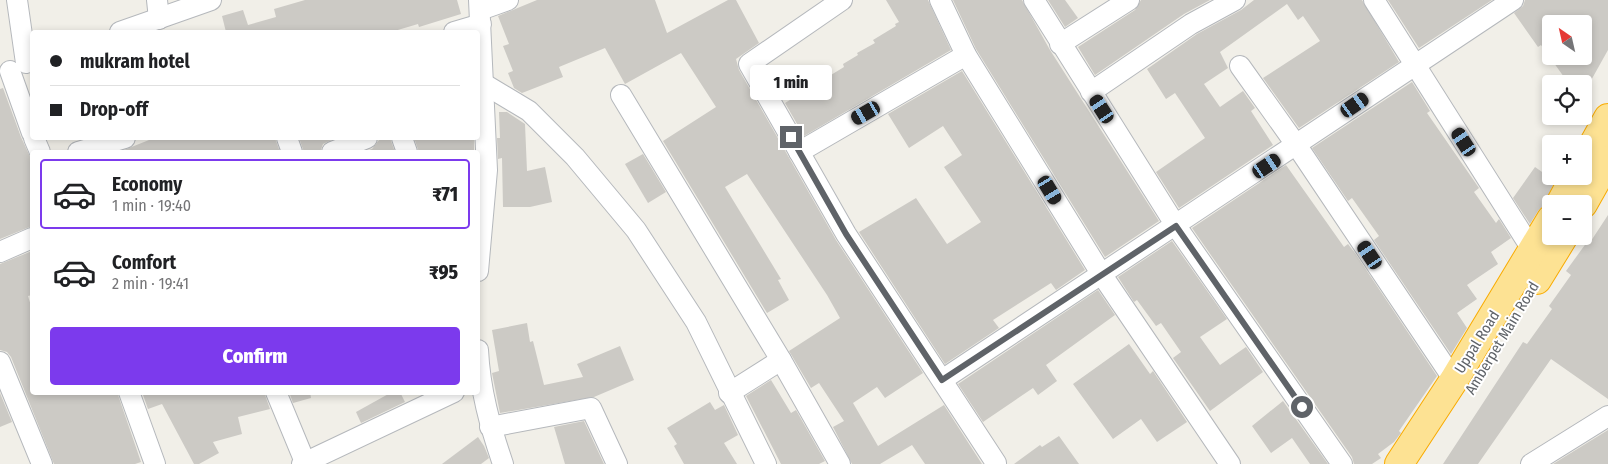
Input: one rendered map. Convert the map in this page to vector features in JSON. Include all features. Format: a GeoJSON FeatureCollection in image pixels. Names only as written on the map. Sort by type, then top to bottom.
{"type":"FeatureCollection","features":[{"type":"Feature","properties":{"kind":"highway"},"geometry":{"type":"LineString","coordinates":[[1592,147],[1608,118]]}},
{"type":"Feature","properties":{"kind":"highway"},"geometry":{"type":"LineString","coordinates":[[1588,195],[1608,160]]}},
{"type":"Feature","properties":{"kind":"highway","name":"Uppal Road"},"geometry":{"type":"LineString","coordinates":[[1399,464],[1454,380],[1540,258],[1544,245]]}},
{"type":"Feature","properties":{"kind":"highway","name":"Amberpet Main Road"},"geometry":{"type":"LineString","coordinates":[[1421,464],[1464,399],[1540,258],[1554,245]]}},
{"type":"Feature","properties":{"kind":"street"},"geometry":{"type":"LineString","coordinates":[[17,0],[17,67],[30,124]]}},
{"type":"Feature","properties":{"kind":"street"},"geometry":{"type":"LineString","coordinates":[[123,30],[158,10],[211,0]]}},
{"type":"Feature","properties":{"kind":"street"},"geometry":{"type":"LineString","coordinates":[[457,30],[480,12],[508,0]]}},
{"type":"Feature","properties":{"kind":"street"},"geometry":{"type":"LineString","coordinates":[[842,0],[749,64],[846,234],[996,463]]}},
{"type":"Feature","properties":{"kind":"street"},"geometry":{"type":"LineString","coordinates":[[940,0],[966,55],[1102,275],[1230,464]]}},
{"type":"Feature","properties":{"kind":"street"},"geometry":{"type":"LineString","coordinates":[[1034,0],[1176,226],[1342,464]]}},
{"type":"Feature","properties":{"kind":"street"},"geometry":{"type":"LineString","coordinates":[[1060,44],[1129,0]]}},
{"type":"Feature","properties":{"kind":"street"},"geometry":{"type":"LineString","coordinates":[[1091,92],[1192,24],[1235,0]]}},
{"type":"Feature","properties":{"kind":"street"},"geometry":{"type":"LineString","coordinates":[[1374,0],[1540,258]]}},
{"type":"Feature","properties":{"kind":"street"},"geometry":{"type":"LineString","coordinates":[[942,380],[1297,146],[1414,64],[1491,6],[1514,0]]}},
{"type":"Feature","properties":{"kind":"street"},"geometry":{"type":"LineString","coordinates":[[480,12],[484,84],[480,221]]}},
{"type":"Feature","properties":{"kind":"street"},"geometry":{"type":"LineString","coordinates":[[799,152],[966,55]]}},
{"type":"Feature","properties":{"kind":"street"},"geometry":{"type":"LineString","coordinates":[[1240,66],[1297,146],[1454,380]]}},
{"type":"Feature","properties":{"kind":"street"},"geometry":{"type":"LineString","coordinates":[[484,84],[529,111],[575,156],[636,230],[696,322],[729,393],[766,464]]}},
{"type":"Feature","properties":{"kind":"street"},"geometry":{"type":"LineString","coordinates":[[621,95],[781,360],[840,464]]}},
{"type":"Feature","properties":{"kind":"street"},"geometry":{"type":"LineString","coordinates":[[85,150],[118,140]]}},
{"type":"Feature","properties":{"kind":"street"},"geometry":{"type":"LineString","coordinates":[[337,150],[362,140]]}},
{"type":"Feature","properties":{"kind":"street"},"geometry":{"type":"LineString","coordinates":[[0,252],[30,239]]}},
{"type":"Feature","properties":{"kind":"street"},"geometry":{"type":"LineString","coordinates":[[729,393],[781,360]]}},
{"type":"Feature","properties":{"kind":"street"},"geometry":{"type":"LineString","coordinates":[[0,362],[42,464]]}},
{"type":"Feature","properties":{"kind":"street"},"geometry":{"type":"LineString","coordinates":[[480,389],[490,427],[503,464]]}},
{"type":"Feature","properties":{"kind":"street"},"geometry":{"type":"LineString","coordinates":[[130,395],[155,464]]}},
{"type":"Feature","properties":{"kind":"street"},"geometry":{"type":"LineString","coordinates":[[277,395],[304,463],[448,395]]}},
{"type":"Feature","properties":{"kind":"street"},"geometry":{"type":"LineString","coordinates":[[490,427],[591,408],[617,464]]}},
{"type":"Feature","properties":{"kind":"street"},"geometry":{"type":"LineString","coordinates":[[1530,464],[1608,416]]}},
{"type":"Feature","properties":{"kind":"building"},"geometry":{"type":"Polygon","coordinates":[[[305,0],[457,0],[461,14],[419,27],[418,24],[398,30],[226,30],[222,16],[243,10],[248,25],[276,17],[274,9],[305,0]]]}},
{"type":"Feature","properties":{"kind":"building"},"geometry":{"type":"Polygon","coordinates":[[[537,0],[655,0],[667,33],[728,0],[736,0],[759,43],[736,59],[739,70],[836,240],[923,373],[885,398],[877,387],[853,403],[878,446],[944,405],[982,464],[925,464],[912,445],[880,464],[852,464],[833,427],[844,421],[819,383],[811,388],[789,351],[840,318],[827,295],[747,174],[725,187],[781,279],[778,280],[789,300],[767,313],[663,141],[716,107],[681,53],[625,84],[605,48],[559,67],[563,77],[522,93],[514,88],[508,73],[513,71],[503,46],[509,44],[498,16],[537,0]]]}},
{"type":"Feature","properties":{"kind":"building"},"geometry":{"type":"Polygon","coordinates":[[[886,0],[928,0],[951,50],[804,136],[785,103],[844,67],[843,64],[858,55],[857,53],[875,43],[873,40],[896,26],[895,24],[899,22],[886,0]]]}},
{"type":"Feature","properties":{"kind":"building"},"geometry":{"type":"Polygon","coordinates":[[[953,0],[1022,0],[1050,50],[1159,221],[1105,257],[976,49],[953,0]]]}},
{"type":"Feature","properties":{"kind":"building"},"geometry":{"type":"Polygon","coordinates":[[[1048,0],[1065,0],[1078,18],[1065,27],[1048,0]]]}},
{"type":"Feature","properties":{"kind":"building"},"geometry":{"type":"Polygon","coordinates":[[[1141,0],[1210,0],[1184,14],[1095,75],[1078,47],[1135,10],[1141,0]]]}},
{"type":"Feature","properties":{"kind":"building"},"geometry":{"type":"Polygon","coordinates":[[[1254,0],[1362,0],[1399,62],[1299,128],[1263,78],[1320,41],[1303,16],[1298,20],[1287,4],[1220,52],[1228,68],[1204,84],[1220,107],[1243,91],[1255,108],[1251,111],[1273,145],[1179,208],[1156,172],[1205,138],[1175,93],[1166,99],[1147,69],[1197,34],[1241,10],[1254,0]]]}},
{"type":"Feature","properties":{"kind":"building"},"geometry":{"type":"Polygon","coordinates":[[[1388,0],[1492,0],[1419,48],[1388,0]]]}},
{"type":"Feature","properties":{"kind":"building"},"geometry":{"type":"Polygon","coordinates":[[[1525,0],[1608,0],[1608,50],[1592,79],[1592,75],[1563,75],[1555,65],[1592,65],[1592,15],[1542,15],[1542,46],[1541,45],[1538,47],[1514,13],[1523,6],[1525,0]]]}},
{"type":"Feature","properties":{"kind":"building"},"geometry":{"type":"Polygon","coordinates":[[[962,71],[1085,270],[1056,290],[1051,283],[993,320],[999,328],[945,364],[859,232],[916,198],[947,244],[981,222],[944,167],[962,155],[943,126],[909,148],[888,114],[962,71]]]}},
{"type":"Feature","properties":{"kind":"building"},"geometry":{"type":"Polygon","coordinates":[[[1412,82],[1430,111],[1427,113],[1479,188],[1474,192],[1496,223],[1499,219],[1511,238],[1491,252],[1498,264],[1467,285],[1477,299],[1457,313],[1467,328],[1451,354],[1374,240],[1379,236],[1352,198],[1348,201],[1312,148],[1412,82]]]}},
{"type":"Feature","properties":{"kind":"building"},"geometry":{"type":"Polygon","coordinates":[[[3,88],[30,157],[30,227],[0,239],[0,89],[3,88]]]}},
{"type":"Feature","properties":{"kind":"building"},"geometry":{"type":"Polygon","coordinates":[[[499,112],[507,112],[525,124],[527,171],[545,167],[552,202],[530,207],[503,207],[502,158],[498,159],[497,138],[500,138],[499,112]]]}},
{"type":"Feature","properties":{"kind":"building"},"geometry":{"type":"Polygon","coordinates":[[[149,140],[276,140],[279,150],[124,150],[149,140]]]}},
{"type":"Feature","properties":{"kind":"building"},"geometry":{"type":"Polygon","coordinates":[[[300,140],[332,140],[323,144],[321,150],[303,150],[300,140]]]}},
{"type":"Feature","properties":{"kind":"building"},"geometry":{"type":"Polygon","coordinates":[[[379,140],[391,140],[394,150],[369,150],[379,140]]]}},
{"type":"Feature","properties":{"kind":"building"},"geometry":{"type":"Polygon","coordinates":[[[415,140],[474,140],[474,150],[418,150],[415,140]]]}},
{"type":"Feature","properties":{"kind":"building"},"geometry":{"type":"Polygon","coordinates":[[[643,154],[666,192],[648,203],[625,164],[643,154]]]}},
{"type":"Feature","properties":{"kind":"building"},"geometry":{"type":"Polygon","coordinates":[[[1286,165],[1344,247],[1348,244],[1355,253],[1437,376],[1399,431],[1401,433],[1394,442],[1378,454],[1381,458],[1372,464],[1354,464],[1352,457],[1192,228],[1286,165]]]}},
{"type":"Feature","properties":{"kind":"building"},"geometry":{"type":"Polygon","coordinates":[[[1535,167],[1542,172],[1542,185],[1553,185],[1549,195],[1542,195],[1542,207],[1530,224],[1513,198],[1535,167]]]}},
{"type":"Feature","properties":{"kind":"building"},"geometry":{"type":"Polygon","coordinates":[[[1608,215],[1608,399],[1551,359],[1478,464],[1443,464],[1523,342],[1527,344],[1552,309],[1549,306],[1571,275],[1566,271],[1585,245],[1592,245],[1592,239],[1608,215]]]}},
{"type":"Feature","properties":{"kind":"building"},"geometry":{"type":"Polygon","coordinates":[[[1172,241],[1227,319],[1200,337],[1220,365],[1246,347],[1263,372],[1210,411],[1173,358],[1181,352],[1161,323],[1156,326],[1137,300],[1134,302],[1118,277],[1172,241]]]}},
{"type":"Feature","properties":{"kind":"building"},"geometry":{"type":"Polygon","coordinates":[[[30,252],[30,296],[28,296],[30,302],[30,395],[118,395],[141,462],[135,464],[54,464],[11,357],[7,352],[0,350],[0,264],[30,252]]]}},
{"type":"Feature","properties":{"kind":"building"},"geometry":{"type":"Polygon","coordinates":[[[1098,290],[1115,315],[1046,365],[1057,381],[1038,395],[1033,388],[983,422],[958,384],[1098,290]]]}},
{"type":"Feature","properties":{"kind":"building"},"geometry":{"type":"Polygon","coordinates":[[[527,323],[530,342],[533,341],[544,385],[583,377],[577,364],[620,346],[634,380],[594,397],[500,413],[492,373],[499,371],[492,330],[527,323]]]}},
{"type":"Feature","properties":{"kind":"building"},"geometry":{"type":"Polygon","coordinates":[[[1129,344],[1150,374],[1153,371],[1187,422],[1157,442],[1141,419],[1113,439],[1073,384],[1129,344]]]}},
{"type":"Feature","properties":{"kind":"building"},"geometry":{"type":"Polygon","coordinates":[[[771,380],[791,413],[796,410],[825,461],[819,464],[781,464],[746,396],[771,380]]]}},
{"type":"Feature","properties":{"kind":"building"},"geometry":{"type":"Polygon","coordinates":[[[0,393],[12,422],[0,427],[0,393]]]}},
{"type":"Feature","properties":{"kind":"building"},"geometry":{"type":"Polygon","coordinates":[[[143,395],[265,395],[270,409],[238,417],[242,434],[213,442],[219,453],[199,464],[194,464],[162,404],[148,409],[143,395]]]}},
{"type":"Feature","properties":{"kind":"building"},"geometry":{"type":"Polygon","coordinates":[[[290,395],[310,395],[311,398],[293,403],[290,395]]]}},
{"type":"Feature","properties":{"kind":"building"},"geometry":{"type":"Polygon","coordinates":[[[387,395],[402,395],[405,402],[361,423],[356,412],[387,395]]]}},
{"type":"Feature","properties":{"kind":"building"},"geometry":{"type":"Polygon","coordinates":[[[1283,401],[1328,464],[1310,464],[1292,438],[1271,453],[1252,426],[1283,401]]]}},
{"type":"Feature","properties":{"kind":"building"},"geometry":{"type":"Polygon","coordinates":[[[710,402],[715,410],[724,405],[738,435],[724,443],[737,464],[684,464],[674,446],[677,444],[667,428],[710,402]]]}},
{"type":"Feature","properties":{"kind":"building"},"geometry":{"type":"Polygon","coordinates":[[[584,421],[604,464],[565,464],[554,427],[584,421]]]}},
{"type":"Feature","properties":{"kind":"building"},"geometry":{"type":"Polygon","coordinates":[[[1608,430],[1608,464],[1553,464],[1608,430]]]}},
{"type":"Feature","properties":{"kind":"building"},"geometry":{"type":"Polygon","coordinates":[[[1059,436],[1079,464],[1014,464],[1040,445],[1042,447],[1059,436]]]}},
{"type":"Feature","properties":{"kind":"building"},"geometry":{"type":"Polygon","coordinates":[[[478,437],[489,458],[481,464],[442,464],[478,437]]]}},
{"type":"Feature","properties":{"kind":"route"},"geometry":{"type":"LineString","coordinates":[[791,137],[846,234],[942,380],[1176,226],[1302,407]]}}]}
